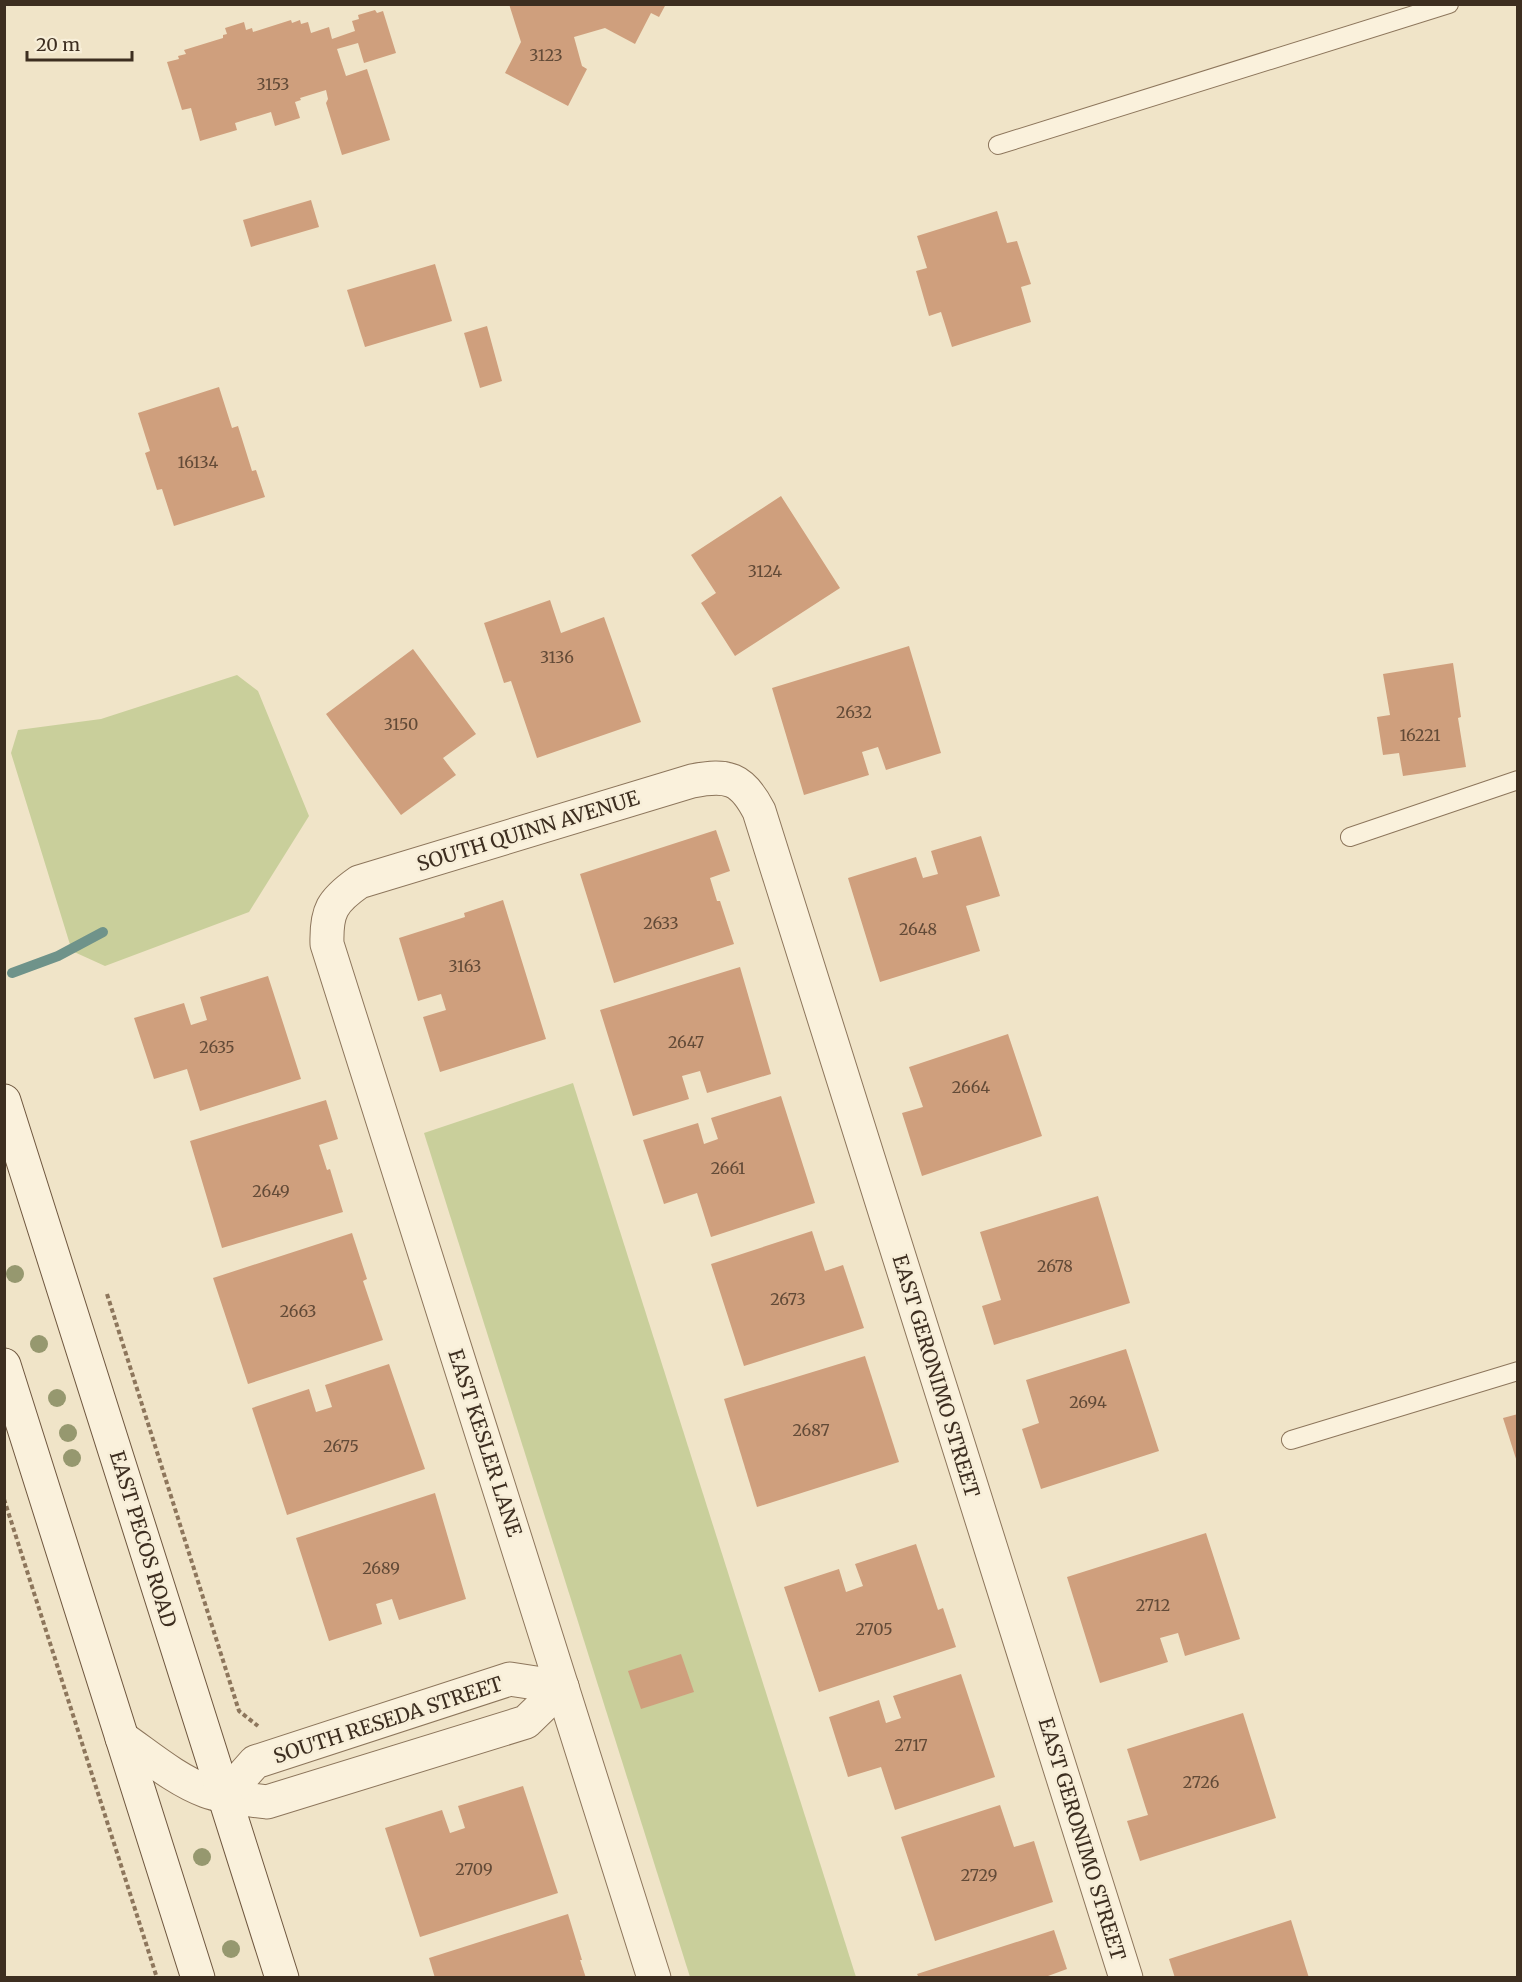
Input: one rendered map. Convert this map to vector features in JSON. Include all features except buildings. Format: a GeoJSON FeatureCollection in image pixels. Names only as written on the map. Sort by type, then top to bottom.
{"type":"FeatureCollection","features":[{"type":"Feature","properties":{"kind":"street","name":"SOUTH QUINN AVENUE"},"geometry":{"type":"LineString","coordinates":[[331,908],[345,892],[359,882],[692,781],[713,777],[735,781]]}},
{"type":"Feature","properties":{"kind":"street","name":"EAST GERONIMO STREET"},"geometry":{"type":"LineString","coordinates":[[735,781],[750,793],[759,812],[1126,1977]]}},
{"type":"Feature","properties":{"kind":"street","name":"EAST KESLER LANE"},"geometry":{"type":"LineString","coordinates":[[331,908],[326,925],[327,944],[654,1977]]}},
{"type":"Feature","properties":{"kind":"street","name":"EAST PECOS ROAD"},"geometry":{"type":"LineString","coordinates":[[4,1101],[282,1977]]}},
{"type":"Feature","properties":{"kind":"street"},"geometry":{"type":"LineString","coordinates":[[4,1365],[198,1977]]}},
{"type":"Feature","properties":{"kind":"street","name":"SOUTH RESEDA STREET"},"geometry":{"type":"LineString","coordinates":[[224,1797],[255,1762],[510,1679],[562,1687]]}},
{"type":"Feature","properties":{"kind":"street","name":"SOUTH RESEDA STREET"},"geometry":{"type":"LineString","coordinates":[[224,1797],[267,1802],[526,1722],[562,1687]]}},
{"type":"Feature","properties":{"kind":"street"},"geometry":{"type":"LineString","coordinates":[[419,1709],[432,1751]]}},
{"type":"Feature","properties":{"kind":"street"},"geometry":{"type":"LineString","coordinates":[[122,1738],[194,1786],[224,1797]]}},
{"type":"Feature","properties":{"kind":"lane"},"geometry":{"type":"LineString","coordinates":[[998,145],[1449,4]]}},
{"type":"Feature","properties":{"kind":"lane"},"geometry":{"type":"LineString","coordinates":[[1350,837],[1518,780]]}},
{"type":"Feature","properties":{"kind":"lane"},"geometry":{"type":"LineString","coordinates":[[1291,1440],[1518,1371]]}},
{"type":"Feature","properties":{"kind":"path"},"geometry":{"type":"LineString","coordinates":[[107,1294],[239,1711],[261,1729]]}},
{"type":"Feature","properties":{"kind":"path"},"geometry":{"type":"LineString","coordinates":[[4,1499],[157,1977]]}},
{"type":"Feature","properties":{"kind":"green space"},"geometry":{"type":"Polygon","coordinates":[[[237,675],[258,691],[309,816],[249,912],[105,966],[72,951],[11,753],[18,730],[101,719],[237,675]]]}},
{"type":"Feature","properties":{"kind":"green space"},"geometry":{"type":"Polygon","coordinates":[[[573,1083],[856,1977],[690,1977],[424,1133],[573,1083]]]}},
{"type":"Feature","properties":{"kind":"waterway"},"geometry":{"type":"LineString","coordinates":[[12,973],[58,956],[103,932]]}}]}
